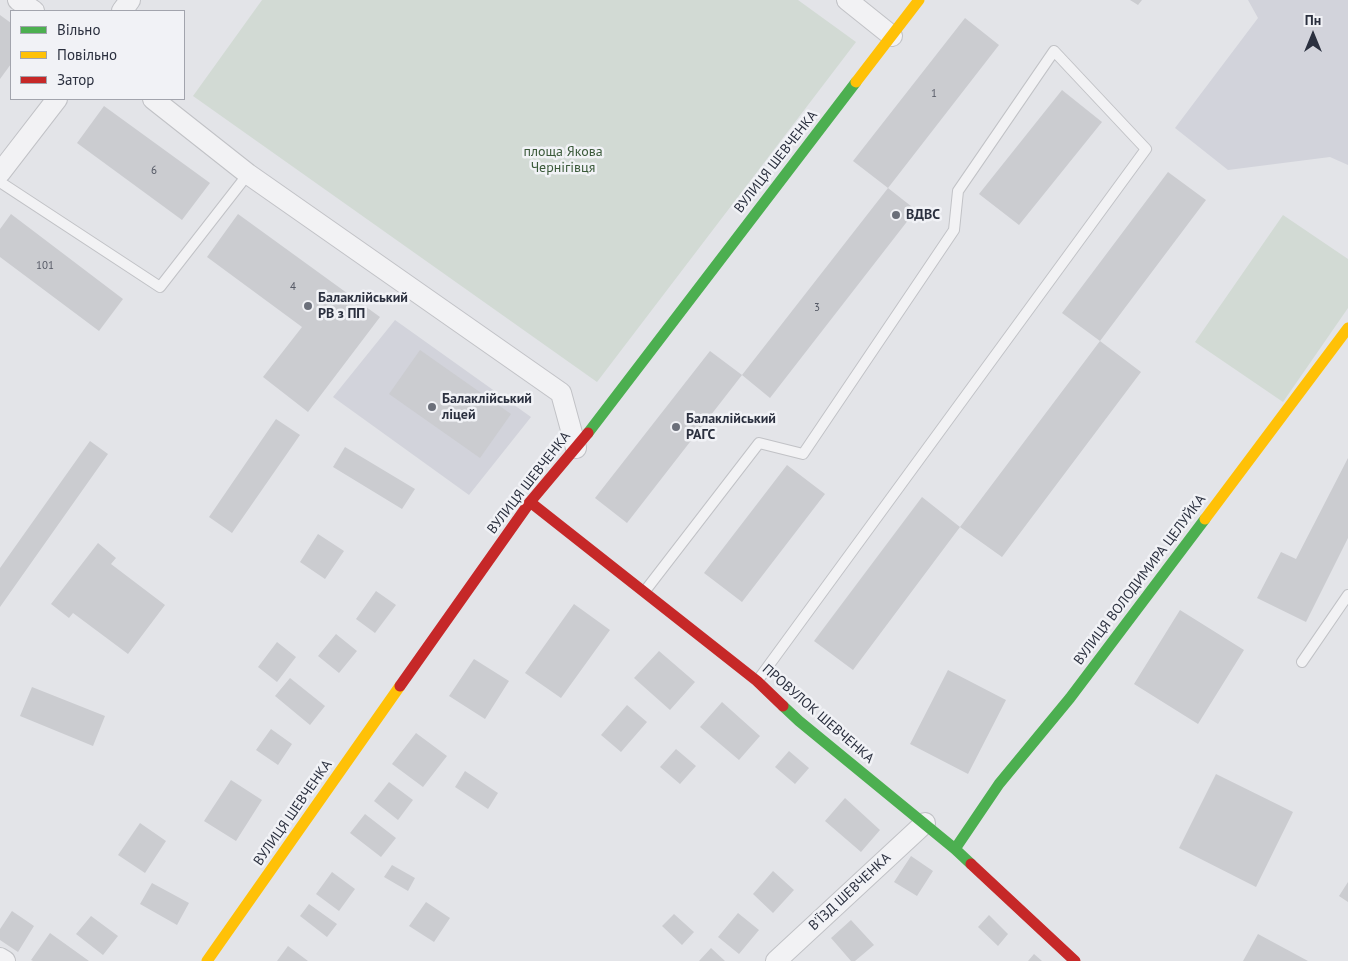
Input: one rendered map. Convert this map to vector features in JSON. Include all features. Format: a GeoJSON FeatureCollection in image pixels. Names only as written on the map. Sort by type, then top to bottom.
{"type":"FeatureCollection","features":[{"type":"Feature","properties":{"kind":"street"},"geometry":{"type":"LineString","coordinates":[[18,0],[33,10]]}},
{"type":"Feature","properties":{"kind":"street"},"geometry":{"type":"LineString","coordinates":[[847,0],[892,36]]}},
{"type":"Feature","properties":{"kind":"street","name":"ВУЛИЦЯ ШЕВЧЕНКА"},"geometry":{"type":"LineString","coordinates":[[206,961],[530,502],[576,448],[919,0]]}},
{"type":"Feature","properties":{"kind":"street"},"geometry":{"type":"LineString","coordinates":[[0,173],[55,100]]}},
{"type":"Feature","properties":{"kind":"street"},"geometry":{"type":"LineString","coordinates":[[154,100],[248,174],[561,393],[576,448]]}},
{"type":"Feature","properties":{"kind":"street","name":"ВУЛИЦЯ ВОЛОДИМИРА ЦЕЛУЙКА"},"geometry":{"type":"LineString","coordinates":[[955,849],[999,784],[1070,698],[1348,328]]}},
{"type":"Feature","properties":{"kind":"street","name":"ПРОВУЛОК ШЕВЧЕНКА"},"geometry":{"type":"LineString","coordinates":[[530,502],[757,681],[799,721],[955,849],[1075,961]]}},
{"type":"Feature","properties":{"kind":"street","name":"В'ЇЗД ШЕВЧЕНКА"},"geometry":{"type":"LineString","coordinates":[[776,961],[925,823]]}},
{"type":"Feature","properties":{"kind":"street"},"geometry":{"type":"LineString","coordinates":[[0,958],[5,961]]}},
{"type":"Feature","properties":{"kind":"lane"},"geometry":{"type":"LineString","coordinates":[[644,591],[759,443],[803,454],[954,230],[958,191],[1054,51],[1146,149],[757,681]]}},
{"type":"Feature","properties":{"kind":"lane"},"geometry":{"type":"LineString","coordinates":[[0,182],[160,286],[248,174]]}},
{"type":"Feature","properties":{"kind":"lane"},"geometry":{"type":"LineString","coordinates":[[1302,662],[1348,595]]}},
{"type":"Feature","properties":{"kind":"shaded area"},"geometry":{"type":"Polygon","coordinates":[[[1248,0],[1348,0],[1348,165],[1330,157],[1228,170],[1175,128],[1258,18],[1248,0]]]}},
{"type":"Feature","properties":{"kind":"shaded area","name":"Балаклійський ліцей"},"geometry":{"type":"Polygon","coordinates":[[[395,320],[531,417],[469,495],[333,397],[395,320]]]}},
{"type":"Feature","properties":{"kind":"green space","name":"площа Якова Чернігівця"},"geometry":{"type":"Polygon","coordinates":[[[262,0],[798,0],[856,42],[597,382],[193,96],[262,0]]]}},
{"type":"Feature","properties":{"kind":"green space"},"geometry":{"type":"Polygon","coordinates":[[[1283,215],[1348,259],[1348,308],[1283,402],[1195,342],[1283,215]]]}},
{"type":"Feature","properties":{"kind":"building"},"geometry":{"type":"Polygon","coordinates":[[[1130,0],[1142,0],[1138,5],[1130,0]]]}},
{"type":"Feature","properties":{"kind":"building"},"geometry":{"type":"Polygon","coordinates":[[[0,15],[10,22],[10,65],[0,79],[0,15]]]}},
{"type":"Feature","properties":{"kind":"building"},"geometry":{"type":"Polygon","coordinates":[[[965,18],[999,45],[888,188],[853,161],[965,18]]]}},
{"type":"Feature","properties":{"kind":"building"},"geometry":{"type":"Polygon","coordinates":[[[1062,90],[1102,122],[1019,225],[979,194],[1062,90]]]}},
{"type":"Feature","properties":{"kind":"building"},"geometry":{"type":"Polygon","coordinates":[[[104,106],[210,183],[182,220],[77,143],[104,106]]]}},
{"type":"Feature","properties":{"kind":"building"},"geometry":{"type":"Polygon","coordinates":[[[1168,172],[1206,200],[1100,341],[1062,313],[1168,172]]]}},
{"type":"Feature","properties":{"kind":"building"},"geometry":{"type":"Polygon","coordinates":[[[888,188],[916,210],[770,398],[742,375],[888,188]]]}},
{"type":"Feature","properties":{"kind":"building"},"geometry":{"type":"Polygon","coordinates":[[[11,214],[123,299],[99,331],[0,257],[0,229],[11,214]]]}},
{"type":"Feature","properties":{"kind":"building"},"geometry":{"type":"Polygon","coordinates":[[[238,214],[380,317],[308,412],[263,377],[302,327],[207,257],[238,214]]]}},
{"type":"Feature","properties":{"kind":"building"},"geometry":{"type":"Polygon","coordinates":[[[1100,341],[1141,372],[1002,557],[960,527],[1100,341]]]}},
{"type":"Feature","properties":{"kind":"building"},"geometry":{"type":"Polygon","coordinates":[[[420,350],[511,414],[480,458],[389,394],[420,350]]]}},
{"type":"Feature","properties":{"kind":"building","name":"Балаклійський РАГС"},"geometry":{"type":"Polygon","coordinates":[[[710,351],[742,375],[627,523],[595,498],[710,351]]]}},
{"type":"Feature","properties":{"kind":"building"},"geometry":{"type":"Polygon","coordinates":[[[276,419],[300,435],[232,533],[209,517],[276,419]]]}},
{"type":"Feature","properties":{"kind":"building"},"geometry":{"type":"Polygon","coordinates":[[[90,441],[108,454],[0,607],[0,568],[90,441]]]}},
{"type":"Feature","properties":{"kind":"building"},"geometry":{"type":"Polygon","coordinates":[[[345,447],[415,489],[402,509],[333,467],[345,447]]]}},
{"type":"Feature","properties":{"kind":"building"},"geometry":{"type":"Polygon","coordinates":[[[1348,458],[1348,538],[1306,622],[1257,598],[1281,552],[1296,559],[1348,458]]]}},
{"type":"Feature","properties":{"kind":"building"},"geometry":{"type":"Polygon","coordinates":[[[787,465],[825,494],[742,602],[704,573],[787,465]]]}},
{"type":"Feature","properties":{"kind":"building"},"geometry":{"type":"Polygon","coordinates":[[[922,497],[960,527],[853,670],[814,641],[922,497]]]}},
{"type":"Feature","properties":{"kind":"building"},"geometry":{"type":"Polygon","coordinates":[[[318,534],[344,551],[325,579],[300,562],[318,534]]]}},
{"type":"Feature","properties":{"kind":"building"},"geometry":{"type":"Polygon","coordinates":[[[98,543],[116,558],[111,564],[165,605],[128,654],[73,613],[69,618],[51,604],[98,543]]]}},
{"type":"Feature","properties":{"kind":"building"},"geometry":{"type":"Polygon","coordinates":[[[376,591],[396,605],[375,633],[356,619],[376,591]]]}},
{"type":"Feature","properties":{"kind":"building"},"geometry":{"type":"Polygon","coordinates":[[[574,604],[610,630],[561,698],[525,673],[574,604]]]}},
{"type":"Feature","properties":{"kind":"building"},"geometry":{"type":"Polygon","coordinates":[[[1180,610],[1244,650],[1198,724],[1134,684],[1180,610]]]}},
{"type":"Feature","properties":{"kind":"building"},"geometry":{"type":"Polygon","coordinates":[[[336,634],[357,651],[339,673],[318,656],[336,634]]]}},
{"type":"Feature","properties":{"kind":"building"},"geometry":{"type":"Polygon","coordinates":[[[277,642],[296,657],[277,682],[258,667],[277,642]]]}},
{"type":"Feature","properties":{"kind":"building"},"geometry":{"type":"Polygon","coordinates":[[[659,651],[695,682],[670,710],[634,678],[659,651]]]}},
{"type":"Feature","properties":{"kind":"building"},"geometry":{"type":"Polygon","coordinates":[[[474,659],[509,681],[485,719],[449,696],[474,659]]]}},
{"type":"Feature","properties":{"kind":"building"},"geometry":{"type":"Polygon","coordinates":[[[948,670],[1006,700],[968,774],[910,744],[948,670]]]}},
{"type":"Feature","properties":{"kind":"building"},"geometry":{"type":"Polygon","coordinates":[[[290,678],[325,706],[310,725],[275,696],[290,678]]]}},
{"type":"Feature","properties":{"kind":"building"},"geometry":{"type":"Polygon","coordinates":[[[32,687],[105,716],[93,746],[20,716],[32,687]]]}},
{"type":"Feature","properties":{"kind":"building"},"geometry":{"type":"Polygon","coordinates":[[[722,702],[760,736],[739,760],[700,727],[722,702]]]}},
{"type":"Feature","properties":{"kind":"building"},"geometry":{"type":"Polygon","coordinates":[[[627,705],[647,722],[621,752],[601,735],[627,705]]]}},
{"type":"Feature","properties":{"kind":"building"},"geometry":{"type":"Polygon","coordinates":[[[271,729],[292,744],[278,765],[256,750],[271,729]]]}},
{"type":"Feature","properties":{"kind":"building"},"geometry":{"type":"Polygon","coordinates":[[[416,733],[447,756],[423,787],[392,764],[416,733]]]}},
{"type":"Feature","properties":{"kind":"building"},"geometry":{"type":"Polygon","coordinates":[[[676,749],[696,766],[680,784],[660,767],[676,749]]]}},
{"type":"Feature","properties":{"kind":"building"},"geometry":{"type":"Polygon","coordinates":[[[789,751],[809,768],[795,784],[775,767],[789,751]]]}},
{"type":"Feature","properties":{"kind":"building"},"geometry":{"type":"Polygon","coordinates":[[[465,771],[498,793],[488,809],[455,787],[465,771]]]}},
{"type":"Feature","properties":{"kind":"building"},"geometry":{"type":"Polygon","coordinates":[[[1216,774],[1293,812],[1256,887],[1179,848],[1216,774]]]}},
{"type":"Feature","properties":{"kind":"building"},"geometry":{"type":"Polygon","coordinates":[[[231,780],[262,800],[236,841],[204,821],[231,780]]]}},
{"type":"Feature","properties":{"kind":"building"},"geometry":{"type":"Polygon","coordinates":[[[389,782],[413,800],[398,820],[374,801],[389,782]]]}},
{"type":"Feature","properties":{"kind":"building"},"geometry":{"type":"Polygon","coordinates":[[[845,798],[880,830],[861,852],[825,821],[845,798]]]}},
{"type":"Feature","properties":{"kind":"building"},"geometry":{"type":"Polygon","coordinates":[[[365,814],[396,838],[381,857],[350,833],[365,814]]]}},
{"type":"Feature","properties":{"kind":"building"},"geometry":{"type":"Polygon","coordinates":[[[140,823],[166,841],[145,873],[118,855],[140,823]]]}},
{"type":"Feature","properties":{"kind":"building"},"geometry":{"type":"Polygon","coordinates":[[[911,856],[933,871],[917,896],[894,882],[911,856]]]}},
{"type":"Feature","properties":{"kind":"building"},"geometry":{"type":"Polygon","coordinates":[[[392,865],[415,878],[408,891],[384,877],[392,865]]]}},
{"type":"Feature","properties":{"kind":"building"},"geometry":{"type":"Polygon","coordinates":[[[773,871],[794,890],[773,913],[753,894],[773,871]]]}},
{"type":"Feature","properties":{"kind":"building"},"geometry":{"type":"Polygon","coordinates":[[[332,872],[355,889],[339,911],[316,894],[332,872]]]}},
{"type":"Feature","properties":{"kind":"building"},"geometry":{"type":"Polygon","coordinates":[[[1348,882],[1348,902],[1339,896],[1348,882]]]}},
{"type":"Feature","properties":{"kind":"building"},"geometry":{"type":"Polygon","coordinates":[[[152,883],[189,903],[177,925],[140,904],[152,883]]]}},
{"type":"Feature","properties":{"kind":"building"},"geometry":{"type":"Polygon","coordinates":[[[426,902],[450,918],[434,942],[409,926],[426,902]]]}},
{"type":"Feature","properties":{"kind":"building"},"geometry":{"type":"Polygon","coordinates":[[[309,904],[337,924],[327,937],[300,916],[309,904]]]}},
{"type":"Feature","properties":{"kind":"building"},"geometry":{"type":"Polygon","coordinates":[[[12,911],[34,926],[18,952],[0,940],[0,929],[12,911]]]}},
{"type":"Feature","properties":{"kind":"building"},"geometry":{"type":"Polygon","coordinates":[[[738,913],[759,930],[739,954],[718,937],[738,913]]]}},
{"type":"Feature","properties":{"kind":"building"},"geometry":{"type":"Polygon","coordinates":[[[674,914],[694,932],[682,945],[662,926],[674,914]]]}},
{"type":"Feature","properties":{"kind":"building"},"geometry":{"type":"Polygon","coordinates":[[[989,915],[1008,934],[998,946],[978,927],[989,915]]]}},
{"type":"Feature","properties":{"kind":"building"},"geometry":{"type":"Polygon","coordinates":[[[91,916],[118,936],[103,955],[76,934],[91,916]]]}},
{"type":"Feature","properties":{"kind":"building"},"geometry":{"type":"Polygon","coordinates":[[[851,920],[874,945],[855,961],[851,961],[831,938],[851,920]]]}},
{"type":"Feature","properties":{"kind":"building"},"geometry":{"type":"Polygon","coordinates":[[[50,933],[89,961],[31,960],[50,933]]]}},
{"type":"Feature","properties":{"kind":"building"},"geometry":{"type":"Polygon","coordinates":[[[1258,934],[1308,961],[1243,961],[1258,934]]]}},
{"type":"Feature","properties":{"kind":"building"},"geometry":{"type":"Polygon","coordinates":[[[288,946],[308,961],[277,961],[288,946]]]}},
{"type":"Feature","properties":{"kind":"building"},"geometry":{"type":"Polygon","coordinates":[[[711,948],[725,961],[699,961],[711,948]]]}},
{"type":"Feature","properties":{"kind":"building"},"geometry":{"type":"Polygon","coordinates":[[[1034,954],[1042,961],[1028,961],[1034,954]]]}},
{"type":"Feature","properties":{"kind":"traffic: fast"},"geometry":{"type":"LineString","coordinates":[[588,433],[856,82]]}},
{"type":"Feature","properties":{"kind":"traffic: fast"},"geometry":{"type":"LineString","coordinates":[[955,849],[999,784],[1070,698],[1205,519]]}},
{"type":"Feature","properties":{"kind":"traffic: fast"},"geometry":{"type":"LineString","coordinates":[[783,706],[971,864]]}},
{"type":"Feature","properties":{"kind":"traffic: slow"},"geometry":{"type":"LineString","coordinates":[[856,82],[919,0]]}},
{"type":"Feature","properties":{"kind":"traffic: slow"},"geometry":{"type":"LineString","coordinates":[[1205,519],[1348,328]]}},
{"type":"Feature","properties":{"kind":"traffic: slow"},"geometry":{"type":"LineString","coordinates":[[207,961],[400,686]]}},
{"type":"Feature","properties":{"kind":"traffic: jam"},"geometry":{"type":"LineString","coordinates":[[400,686],[530,502],[588,433]]}},
{"type":"Feature","properties":{"kind":"traffic: jam"},"geometry":{"type":"LineString","coordinates":[[530,502],[757,681],[783,706]]}},
{"type":"Feature","properties":{"kind":"traffic: jam"},"geometry":{"type":"LineString","coordinates":[[971,864],[1075,961]]}},
{"type":"Feature","properties":{"kind":"place","name":"ВДВС"},"geometry":{"type":"Point","coordinates":[896,215]}},
{"type":"Feature","properties":{"kind":"place","name":"Балаклійський РВ з ПП"},"geometry":{"type":"Point","coordinates":[308,306]}},
{"type":"Feature","properties":{"kind":"place","name":"Балаклійський ліцей"},"geometry":{"type":"Point","coordinates":[432,407]}},
{"type":"Feature","properties":{"kind":"place","name":"Балаклійський РАГС"},"geometry":{"type":"Point","coordinates":[676,427]}}]}
